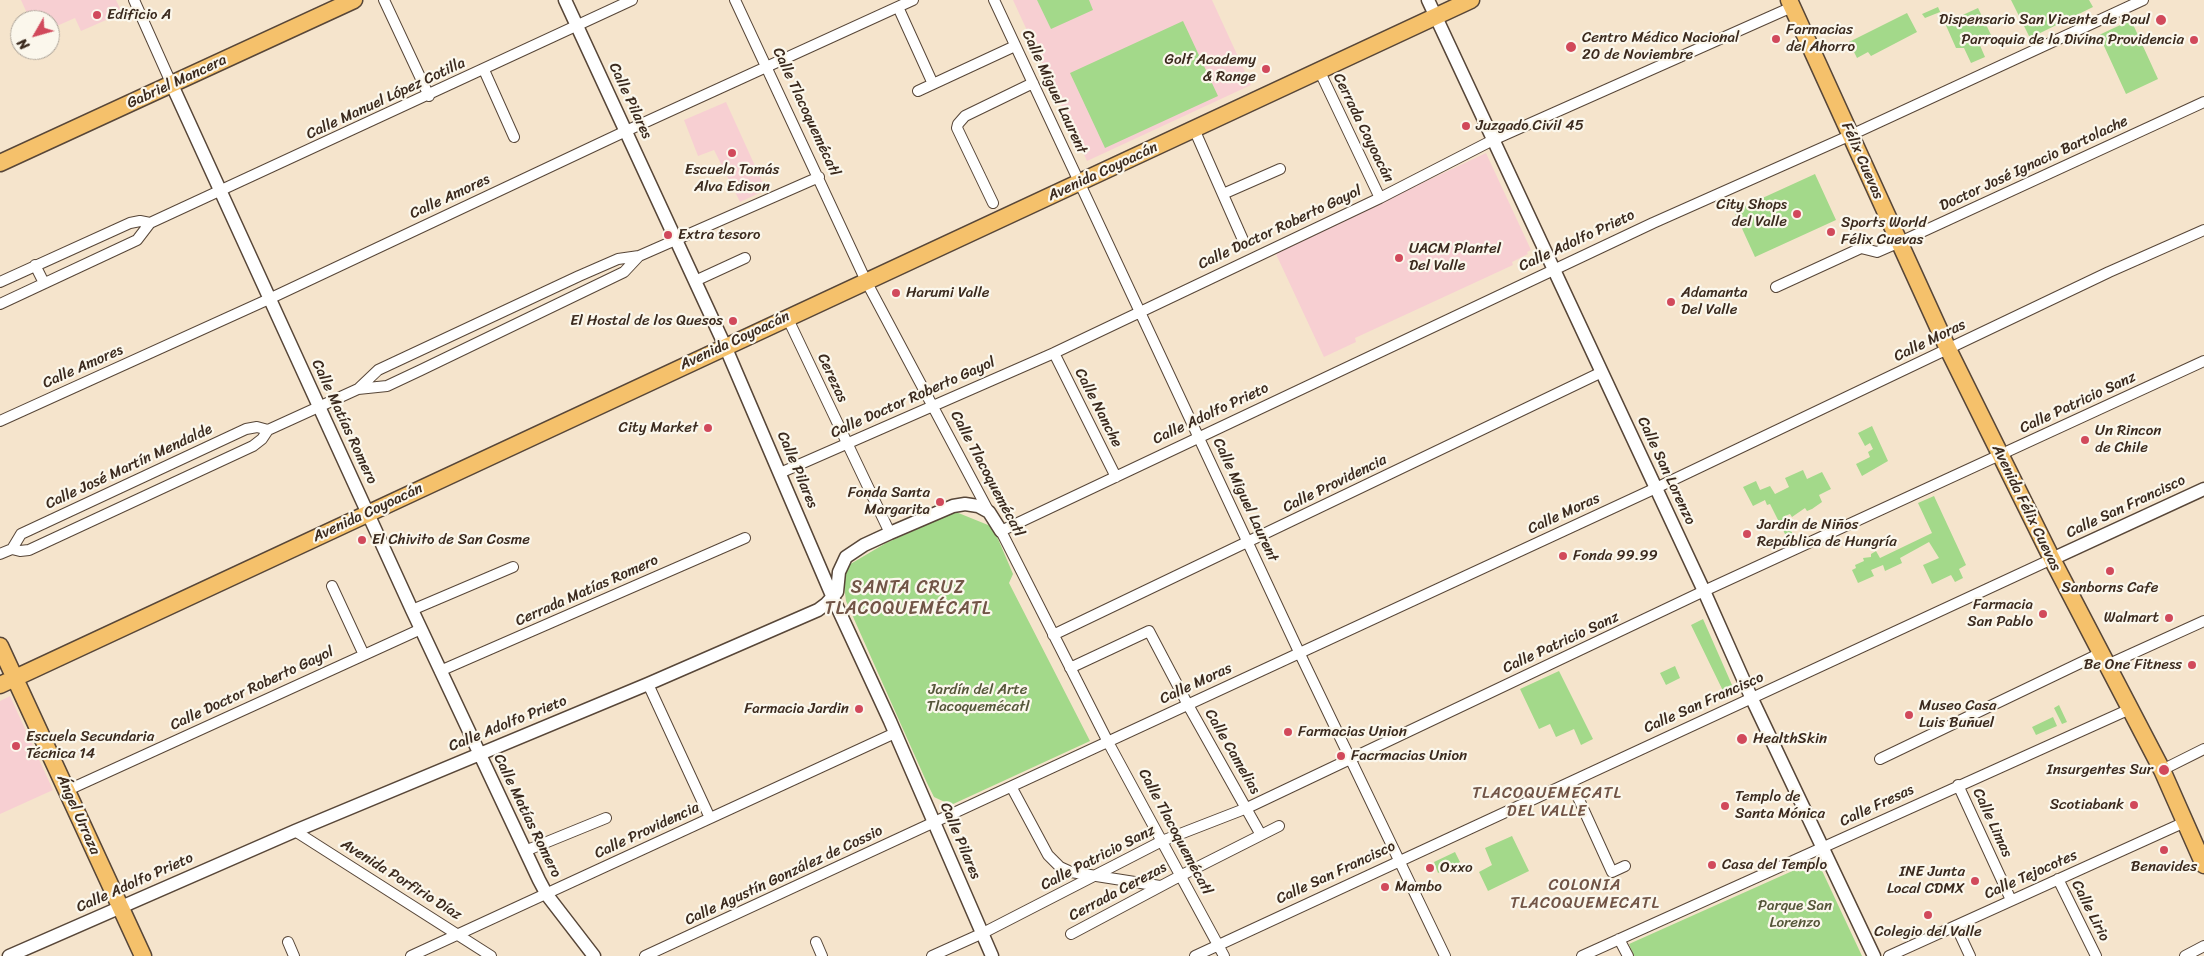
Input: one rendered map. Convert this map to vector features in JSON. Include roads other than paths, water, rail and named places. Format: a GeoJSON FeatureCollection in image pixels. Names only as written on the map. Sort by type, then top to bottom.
{"type":"FeatureCollection","features":[{"type":"Feature","properties":{"kind":"main road","name":"Gabriel Mancera"},"geometry":{"type":"LineString","coordinates":[[0,163],[354,0]]}},
{"type":"Feature","properties":{"kind":"main road","name":"Avenida Coyoacán"},"geometry":{"type":"LineString","coordinates":[[8,681],[1471,0]]}},
{"type":"Feature","properties":{"kind":"main road","name":"Félix Cuevas"},"geometry":{"type":"LineString","coordinates":[[1790,3],[1948,349]]}},
{"type":"Feature","properties":{"kind":"main road","name":"Avenida Félix Cuevas"},"geometry":{"type":"LineString","coordinates":[[1948,349],[2052,560],[2104,659]]}},
{"type":"Feature","properties":{"kind":"main road","name":"Ángel Urraza"},"geometry":{"type":"LineString","coordinates":[[0,646],[8,681],[68,790],[144,956]]}},
{"type":"Feature","properties":{"kind":"main road"},"geometry":{"type":"LineString","coordinates":[[2104,659],[2162,770],[2202,855]]}},
{"type":"Feature","properties":{"kind":"street","name":"Calle Matías Romero"},"geometry":{"type":"LineString","coordinates":[[134,0],[478,754],[547,895],[594,956]]}},
{"type":"Feature","properties":{"kind":"street"},"geometry":{"type":"LineString","coordinates":[[384,0],[429,96]]}},
{"type":"Feature","properties":{"kind":"street","name":"Calle Pilares"},"geometry":{"type":"LineString","coordinates":[[565,0],[725,346],[833,598],[935,822],[992,956]]}},
{"type":"Feature","properties":{"kind":"street","name":"Calle Manuel López Cotilla"},"geometry":{"type":"LineString","coordinates":[[0,282],[130,223],[140,221],[150,223],[220,192],[632,0]]}},
{"type":"Feature","properties":{"kind":"street","name":"Calle Tlacoquemécatl"},"geometry":{"type":"LineString","coordinates":[[735,0],[819,176],[866,281],[978,492],[1001,531],[1108,742],[1224,956]]}},
{"type":"Feature","properties":{"kind":"street","name":"Calle Amores"},"geometry":{"type":"LineString","coordinates":[[0,421],[270,299],[626,131],[768,68],[912,0]]}},
{"type":"Feature","properties":{"kind":"street","name":"Calle Miguel Laurent"},"geometry":{"type":"LineString","coordinates":[[994,0],[1299,652],[1445,956]]}},
{"type":"Feature","properties":{"kind":"street","name":"Calle San Lorenzo"},"geometry":{"type":"LineString","coordinates":[[1428,0],[1704,591],[1752,699],[1874,956]]}},
{"type":"Feature","properties":{"kind":"street","name":"Calle Adolfo Prieto"},"geometry":{"type":"LineString","coordinates":[[1001,531],[1694,204],[1851,135],[2143,0]]}},
{"type":"Feature","properties":{"kind":"street","name":"Calle Doctor Roberto Gayol"},"geometry":{"type":"LineString","coordinates":[[780,473],[1054,353],[1140,313],[1273,246],[1380,198],[1493,140],[1790,3]]}},
{"type":"Feature","properties":{"kind":"street"},"geometry":{"type":"LineString","coordinates":[[898,6],[933,84]]}},
{"type":"Feature","properties":{"kind":"street"},"geometry":{"type":"LineString","coordinates":[[918,91],[1015,46]]}},
{"type":"Feature","properties":{"kind":"street"},"geometry":{"type":"LineString","coordinates":[[484,70],[514,137]]}},
{"type":"Feature","properties":{"kind":"street","name":"Cerrada Coyoacán"},"geometry":{"type":"LineString","coordinates":[[1319,70],[1380,198]]}},
{"type":"Feature","properties":{"kind":"street"},"geometry":{"type":"LineString","coordinates":[[993,203],[958,128],[958,124],[965,116],[1033,84]]}},
{"type":"Feature","properties":{"kind":"street","name":"Doctor José Ignacio Bartolache"},"geometry":{"type":"LineString","coordinates":[[1776,287],[1861,248],[1877,252],[2204,102]]}},
{"type":"Feature","properties":{"kind":"street"},"geometry":{"type":"LineString","coordinates":[[1194,129],[1243,240]]}},
{"type":"Feature","properties":{"kind":"street"},"geometry":{"type":"LineString","coordinates":[[1223,194],[1280,168]]}},
{"type":"Feature","properties":{"kind":"street","name":"Calle José Martín Mendalde"},"geometry":{"type":"LineString","coordinates":[[0,554],[12,549],[29,550],[253,446],[262,439],[268,430],[358,389],[378,370],[503,311],[618,259],[640,256],[819,176]]}},
{"type":"Feature","properties":{"kind":"street","name":"Calle Manuel López Cotilla"},"geometry":{"type":"LineString","coordinates":[[0,304],[137,240],[145,233],[150,223]]}},
{"type":"Feature","properties":{"kind":"street","name":"Calle Moras"},"geometry":{"type":"LineString","coordinates":[[935,822],[1012,788],[1299,652],[1656,488],[2109,272],[2204,230]]}},
{"type":"Feature","properties":{"kind":"street","name":"Calle José Martín Mendalde"},"geometry":{"type":"LineString","coordinates":[[358,389],[387,386],[421,370],[624,272],[640,256]]}},
{"type":"Feature","properties":{"kind":"street"},"geometry":{"type":"LineString","coordinates":[[695,281],[745,258]]}},
{"type":"Feature","properties":{"kind":"street"},"geometry":{"type":"LineString","coordinates":[[35,265],[44,283]]}},
{"type":"Feature","properties":{"kind":"street"},"geometry":{"type":"LineString","coordinates":[[579,276],[586,291]]}},
{"type":"Feature","properties":{"kind":"street"},"geometry":{"type":"LineString","coordinates":[[503,311],[511,327]]}},
{"type":"Feature","properties":{"kind":"street","name":"Cerezas"},"geometry":{"type":"LineString","coordinates":[[787,317],[890,533]]}},
{"type":"Feature","properties":{"kind":"street"},"geometry":{"type":"LineString","coordinates":[[412,353],[421,370]]}},
{"type":"Feature","properties":{"kind":"street","name":"Calle Nanche"},"geometry":{"type":"LineString","coordinates":[[1054,353],[1116,477]]}},
{"type":"Feature","properties":{"kind":"street","name":"Calle Patricio Sanz"},"geometry":{"type":"LineString","coordinates":[[932,956],[983,933],[1162,841],[1247,808],[1704,591],[2204,361]]}},
{"type":"Feature","properties":{"kind":"street","name":"Calle Providencia"},"geometry":{"type":"LineString","coordinates":[[1054,635],[1602,372]]}},
{"type":"Feature","properties":{"kind":"street","name":"Calle José Martín Mendalde"},"geometry":{"type":"LineString","coordinates":[[12,549],[21,534],[237,433],[257,427],[268,430]]}},
{"type":"Feature","properties":{"kind":"street","name":"Calle San Francisco"},"geometry":{"type":"LineString","coordinates":[[1195,956],[2204,489]]}},
{"type":"Feature","properties":{"kind":"street"},"geometry":{"type":"LineString","coordinates":[[833,598],[837,592],[841,564],[846,557],[890,533],[953,506],[968,504],[975,499],[978,492]]}},
{"type":"Feature","properties":{"kind":"street"},"geometry":{"type":"LineString","coordinates":[[968,504],[989,512]]}},
{"type":"Feature","properties":{"kind":"street","name":"Cerrada Matías Romero"},"geometry":{"type":"LineString","coordinates":[[440,671],[745,538]]}},
{"type":"Feature","properties":{"kind":"street"},"geometry":{"type":"LineString","coordinates":[[412,610],[513,567]]}},
{"type":"Feature","properties":{"kind":"street"},"geometry":{"type":"LineString","coordinates":[[332,586],[364,655]]}},
{"type":"Feature","properties":{"kind":"street","name":"Calle Adolfo Prieto"},"geometry":{"type":"LineString","coordinates":[[9,956],[295,831],[648,684],[818,610],[833,598]]}},
{"type":"Feature","properties":{"kind":"street"},"geometry":{"type":"LineString","coordinates":[[1880,758],[2104,659],[2204,621]]}},
{"type":"Feature","properties":{"kind":"street","name":"Calle Doctor Roberto Gayol"},"geometry":{"type":"LineString","coordinates":[[68,790],[421,629]]}},
{"type":"Feature","properties":{"kind":"street","name":"Calle Camelias"},"geometry":{"type":"LineString","coordinates":[[1070,668],[1149,631],[1261,835]]}},
{"type":"Feature","properties":{"kind":"street"},"geometry":{"type":"LineString","coordinates":[[648,684],[710,818]]}},
{"type":"Feature","properties":{"kind":"street","name":"Calle Fresas"},"geometry":{"type":"LineString","coordinates":[[1582,956],[2130,709]]}},
{"type":"Feature","properties":{"kind":"street","name":"Calle Providencia"},"geometry":{"type":"LineString","coordinates":[[412,956],[895,733]]}},
{"type":"Feature","properties":{"kind":"street"},"geometry":{"type":"LineString","coordinates":[[2162,770],[2204,749]]}},
{"type":"Feature","properties":{"kind":"street"},"geometry":{"type":"LineString","coordinates":[[1570,782],[1612,872],[1625,866]]}},
{"type":"Feature","properties":{"kind":"street","name":"Calle Limas"},"geometry":{"type":"LineString","coordinates":[[1958,785],[2011,900]]}},
{"type":"Feature","properties":{"kind":"street"},"geometry":{"type":"LineString","coordinates":[[1012,788],[1043,846],[1054,862],[1066,870],[1160,886]]}},
{"type":"Feature","properties":{"kind":"street"},"geometry":{"type":"LineString","coordinates":[[525,851],[606,818]]}},
{"type":"Feature","properties":{"kind":"street","name":"Calle Agustín González de Cossio"},"geometry":{"type":"LineString","coordinates":[[645,956],[935,822]]}},
{"type":"Feature","properties":{"kind":"street","name":"Calle Tejocotes"},"geometry":{"type":"LineString","coordinates":[[1889,956],[2185,822]]}},
{"type":"Feature","properties":{"kind":"street","name":"Cerrada Cerezas"},"geometry":{"type":"LineString","coordinates":[[1071,934],[1160,886],[1279,826]]}},
{"type":"Feature","properties":{"kind":"street","name":"Avenida Porfirio Díaz"},"geometry":{"type":"LineString","coordinates":[[295,831],[492,956]]}},
{"type":"Feature","properties":{"kind":"street","name":"Calle Lirio"},"geometry":{"type":"LineString","coordinates":[[2058,879],[2096,956]]}},
{"type":"Feature","properties":{"kind":"street"},"geometry":{"type":"LineString","coordinates":[[1956,926],[1970,956]]}},
{"type":"Feature","properties":{"kind":"street"},"geometry":{"type":"LineString","coordinates":[[1619,939],[1628,956]]}},
{"type":"Feature","properties":{"kind":"street"},"geometry":{"type":"LineString","coordinates":[[288,942],[294,956]]}},
{"type":"Feature","properties":{"kind":"street"},"geometry":{"type":"LineString","coordinates":[[816,942],[822,956]]}},
{"type":"Feature","properties":{"kind":"street"},"geometry":{"type":"LineString","coordinates":[[2184,956],[2204,946]]}},
{"type":"Feature","properties":{"kind":"place","name":"Edificio A"},"geometry":{"type":"Point","coordinates":[97,15]}},
{"type":"Feature","properties":{"kind":"place","name":"Dispensario San Vicente de Paul"},"geometry":{"type":"Point","coordinates":[2161,20]}},
{"type":"Feature","properties":{"kind":"place","name":"Farmacias del Ahorro"},"geometry":{"type":"Point","coordinates":[1776,39]}},
{"type":"Feature","properties":{"kind":"place","name":"Parroquia de la Divina Providencia"},"geometry":{"type":"Point","coordinates":[2194,40]}},
{"type":"Feature","properties":{"kind":"place","name":"Centro Médico Nacional 20 de Noviembre"},"geometry":{"type":"Point","coordinates":[1571,47]}},
{"type":"Feature","properties":{"kind":"place","name":"Golf Academy & Range"},"geometry":{"type":"Point","coordinates":[1266,69]}},
{"type":"Feature","properties":{"kind":"place","name":"Juzgado Civil 45"},"geometry":{"type":"Point","coordinates":[1466,126]}},
{"type":"Feature","properties":{"kind":"place","name":"Escuela Tomás Alva Edison"},"geometry":{"type":"Point","coordinates":[732,153]}},
{"type":"Feature","properties":{"kind":"place","name":"City Shops del Valle"},"geometry":{"type":"Point","coordinates":[1797,214]}},
{"type":"Feature","properties":{"kind":"place","name":"Sports World Félix Cuevas"},"geometry":{"type":"Point","coordinates":[1831,232]}},
{"type":"Feature","properties":{"kind":"place","name":"Extra tesoro"},"geometry":{"type":"Point","coordinates":[668,235]}},
{"type":"Feature","properties":{"kind":"place","name":"UACM Plantel Del Valle"},"geometry":{"type":"Point","coordinates":[1399,258]}},
{"type":"Feature","properties":{"kind":"place","name":"Harumi Valle"},"geometry":{"type":"Point","coordinates":[896,293]}},
{"type":"Feature","properties":{"kind":"place","name":"Adamanta Del Valle"},"geometry":{"type":"Point","coordinates":[1671,302]}},
{"type":"Feature","properties":{"kind":"place","name":"El Hostal de los Quesos"},"geometry":{"type":"Point","coordinates":[733,321]}},
{"type":"Feature","properties":{"kind":"place","name":"City Market"},"geometry":{"type":"Point","coordinates":[708,428]}},
{"type":"Feature","properties":{"kind":"place","name":"Un Rincon de Chile"},"geometry":{"type":"Point","coordinates":[2085,440]}},
{"type":"Feature","properties":{"kind":"place","name":"Fonda Santa Margarita"},"geometry":{"type":"Point","coordinates":[940,502]}},
{"type":"Feature","properties":{"kind":"place","name":"Jardin de Niños República de Hungría"},"geometry":{"type":"Point","coordinates":[1747,534]}},
{"type":"Feature","properties":{"kind":"place","name":"El Chivito de San Cosme"},"geometry":{"type":"Point","coordinates":[362,540]}},
{"type":"Feature","properties":{"kind":"place","name":"Fonda 99.99"},"geometry":{"type":"Point","coordinates":[1563,556]}},
{"type":"Feature","properties":{"kind":"place","name":"Sanborns Cafe"},"geometry":{"type":"Point","coordinates":[2110,571]}},
{"type":"Feature","properties":{"kind":"place","name":"Farmacia San Pablo"},"geometry":{"type":"Point","coordinates":[2043,614]}},
{"type":"Feature","properties":{"kind":"place","name":"Walmart"},"geometry":{"type":"Point","coordinates":[2169,618]}},
{"type":"Feature","properties":{"kind":"place","name":"Be One Fitness"},"geometry":{"type":"Point","coordinates":[2192,665]}},
{"type":"Feature","properties":{"kind":"place","name":"Farmacia Jardin"},"geometry":{"type":"Point","coordinates":[859,709]}},
{"type":"Feature","properties":{"kind":"place","name":"Museo Casa Luis Buñuel"},"geometry":{"type":"Point","coordinates":[1909,715]}},
{"type":"Feature","properties":{"kind":"place","name":"Farmacias Union"},"geometry":{"type":"Point","coordinates":[1288,732]}},
{"type":"Feature","properties":{"kind":"place","name":"HealthSkin"},"geometry":{"type":"Point","coordinates":[1742,739]}},
{"type":"Feature","properties":{"kind":"place","name":"Escuela Secundaria Técnica 14"},"geometry":{"type":"Point","coordinates":[16,746]}},
{"type":"Feature","properties":{"kind":"place","name":"Facrmacias Union"},"geometry":{"type":"Point","coordinates":[1341,756]}},
{"type":"Feature","properties":{"kind":"place","name":"Insurgentes Sur"},"geometry":{"type":"Point","coordinates":[2164,770]}},
{"type":"Feature","properties":{"kind":"place","name":"Scotiabank"},"geometry":{"type":"Point","coordinates":[2134,805]}},
{"type":"Feature","properties":{"kind":"place","name":"Templo de Santa Mónica"},"geometry":{"type":"Point","coordinates":[1725,806]}},
{"type":"Feature","properties":{"kind":"place","name":"Benavides"},"geometry":{"type":"Point","coordinates":[2164,850]}},
{"type":"Feature","properties":{"kind":"place","name":"Casa del Templo"},"geometry":{"type":"Point","coordinates":[1712,865]}},
{"type":"Feature","properties":{"kind":"place","name":"Oxxo"},"geometry":{"type":"Point","coordinates":[1430,868]}},
{"type":"Feature","properties":{"kind":"place","name":"INE Junta Local CDMX"},"geometry":{"type":"Point","coordinates":[1975,881]}},
{"type":"Feature","properties":{"kind":"place","name":"Mambo"},"geometry":{"type":"Point","coordinates":[1385,887]}},
{"type":"Feature","properties":{"kind":"place","name":"Colegio del Valle"},"geometry":{"type":"Point","coordinates":[1928,915]}},
{"type":"Feature","properties":{"kind":"district","name":"SANTA CRUZ TLACOQUEMÉCATL"},"geometry":{"type":"Point","coordinates":[908,598]}},
{"type":"Feature","properties":{"kind":"district","name":"TLACOQUEMECATL DEL VALLE"},"geometry":{"type":"Point","coordinates":[1547,803]}},
{"type":"Feature","properties":{"kind":"district","name":"COLONIA TLACOQUEMECATL"},"geometry":{"type":"Point","coordinates":[1585,895]}},
{"type":"Feature","properties":{"kind":"park label","name":"Jardín del Arte Tlacoquemécatl"},"geometry":{"type":"Point","coordinates":[978,698]}},
{"type":"Feature","properties":{"kind":"park label","name":"Parque San Lorenzo"},"geometry":{"type":"Point","coordinates":[1795,914]}}]}
